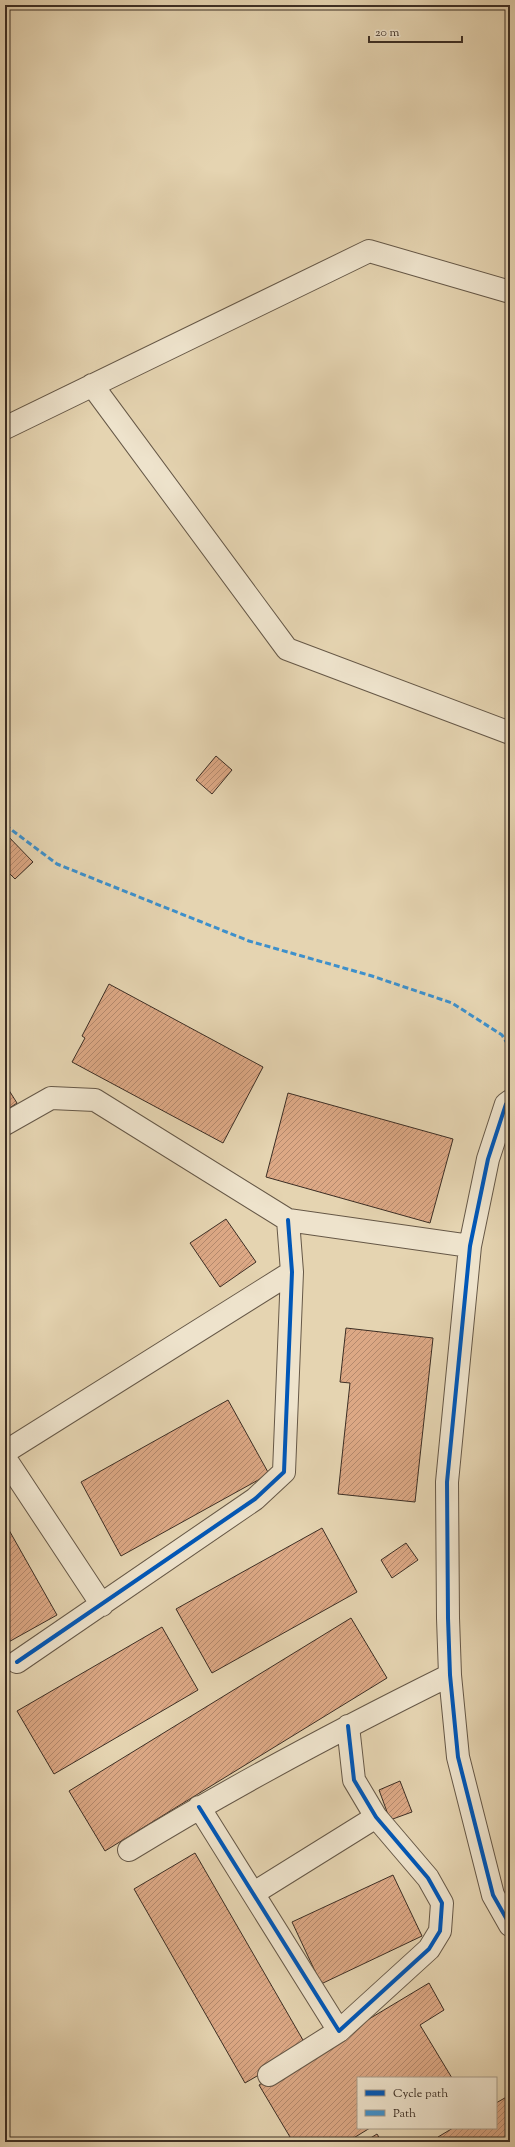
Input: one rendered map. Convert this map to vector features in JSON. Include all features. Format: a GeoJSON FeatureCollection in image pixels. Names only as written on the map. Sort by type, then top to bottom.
{"type":"FeatureCollection","features":[{"type":"Feature","properties":{"kind":"street"},"geometry":{"type":"LineString","coordinates":[[5,428],[369,251],[510,292]]}},
{"type":"Feature","properties":{"kind":"street"},"geometry":{"type":"LineString","coordinates":[[92,385],[287,649],[510,733]]}},
{"type":"Feature","properties":{"kind":"street"},"geometry":{"type":"LineString","coordinates":[[5,1124],[51,1098],[95,1100],[288,1220],[470,1246]]}},
{"type":"Feature","properties":{"kind":"street"},"geometry":{"type":"LineString","coordinates":[[510,1101],[506,1104],[488,1159],[470,1246],[448,1482],[448,1618],[450,1675],[458,1758],[493,1895],[510,1925]]}},
{"type":"Feature","properties":{"kind":"street"},"geometry":{"type":"LineString","coordinates":[[17,1662],[255,1499],[284,1472],[292,1272],[288,1220]]}},
{"type":"Feature","properties":{"kind":"street"},"geometry":{"type":"LineString","coordinates":[[5,1452],[292,1272]]}},
{"type":"Feature","properties":{"kind":"street"},"geometry":{"type":"LineString","coordinates":[[5,1458],[102,1605]]}},
{"type":"Feature","properties":{"kind":"street"},"geometry":{"type":"LineString","coordinates":[[129,1850],[199,1807],[348,1726],[450,1675]]}},
{"type":"Feature","properties":{"kind":"street"},"geometry":{"type":"LineString","coordinates":[[269,2075],[339,2030],[429,1949],[440,1931],[442,1903],[428,1878],[376,1817],[354,1780],[348,1726]]}},
{"type":"Feature","properties":{"kind":"street"},"geometry":{"type":"LineString","coordinates":[[199,1807],[339,2030]]}},
{"type":"Feature","properties":{"kind":"street"},"geometry":{"type":"LineString","coordinates":[[254,1893],[376,1817]]}},
{"type":"Feature","properties":{"kind":"building"},"geometry":{"type":"Polygon","coordinates":[[[216,756],[232,770],[212,794],[196,780],[216,756]]]}},
{"type":"Feature","properties":{"kind":"building"},"geometry":{"type":"Polygon","coordinates":[[[5,833],[33,862],[15,879],[5,869],[5,833]]]}},
{"type":"Feature","properties":{"kind":"building"},"geometry":{"type":"Polygon","coordinates":[[[109,984],[263,1067],[223,1143],[72,1062],[85,1038],[82,1036],[109,984]]]}},
{"type":"Feature","properties":{"kind":"building"},"geometry":{"type":"Polygon","coordinates":[[[5,1084],[17,1103],[5,1111],[5,1084]]]}},
{"type":"Feature","properties":{"kind":"building"},"geometry":{"type":"Polygon","coordinates":[[[288,1093],[453,1139],[430,1223],[266,1177],[288,1093]]]}},
{"type":"Feature","properties":{"kind":"building"},"geometry":{"type":"Polygon","coordinates":[[[226,1219],[256,1262],[220,1287],[190,1243],[226,1219]]]}},
{"type":"Feature","properties":{"kind":"building"},"geometry":{"type":"Polygon","coordinates":[[[346,1328],[433,1338],[415,1502],[338,1494],[350,1383],[340,1382],[346,1328]]]}},
{"type":"Feature","properties":{"kind":"building"},"geometry":{"type":"Polygon","coordinates":[[[228,1400],[269,1474],[121,1556],[81,1482],[228,1400]]]}},
{"type":"Feature","properties":{"kind":"building"},"geometry":{"type":"Polygon","coordinates":[[[5,1523],[57,1615],[5,1644],[5,1523]]]}},
{"type":"Feature","properties":{"kind":"building"},"geometry":{"type":"Polygon","coordinates":[[[322,1528],[357,1592],[212,1673],[176,1609],[322,1528]]]}},
{"type":"Feature","properties":{"kind":"building"},"geometry":{"type":"Polygon","coordinates":[[[406,1543],[418,1560],[392,1578],[381,1560],[406,1543]]]}},
{"type":"Feature","properties":{"kind":"building"},"geometry":{"type":"Polygon","coordinates":[[[351,1618],[387,1678],[105,1851],[69,1791],[351,1618]]]}},
{"type":"Feature","properties":{"kind":"building"},"geometry":{"type":"Polygon","coordinates":[[[162,1627],[198,1690],[54,1774],[17,1711],[162,1627]]]}},
{"type":"Feature","properties":{"kind":"building"},"geometry":{"type":"Polygon","coordinates":[[[400,1781],[412,1812],[390,1820],[379,1790],[400,1781]]]}},
{"type":"Feature","properties":{"kind":"building"},"geometry":{"type":"Polygon","coordinates":[[[195,1853],[307,2047],[245,2083],[134,1889],[195,1853]]]}},
{"type":"Feature","properties":{"kind":"building"},"geometry":{"type":"Polygon","coordinates":[[[393,1875],[422,1936],[321,1984],[292,1922],[393,1875]]]}},
{"type":"Feature","properties":{"kind":"building"},"geometry":{"type":"Polygon","coordinates":[[[429,1983],[444,2010],[420,2025],[451,2077],[357,2077],[357,2129],[368,2129],[347,2142],[293,2142],[259,2085],[429,1983]]]}},
{"type":"Feature","properties":{"kind":"building"},"geometry":{"type":"Polygon","coordinates":[[[510,2095],[510,2142],[441,2142],[438,2137],[451,2129],[497,2129],[497,2102],[510,2095]]]}},
{"type":"Feature","properties":{"kind":"building"},"geometry":{"type":"Polygon","coordinates":[[[377,2134],[382,2142],[364,2142],[377,2134]]]}},
{"type":"Feature","properties":{"kind":"marked path"},"geometry":{"type":"LineString","coordinates":[[5,825],[57,864],[249,941],[372,976],[452,1003],[502,1035],[510,1048]]}},
{"type":"Feature","properties":{"kind":"cycle path"},"geometry":{"type":"LineString","coordinates":[[510,1101],[506,1104],[488,1159],[470,1246],[447,1482],[450,1675],[458,1757],[493,1895],[510,1925]]}},
{"type":"Feature","properties":{"kind":"cycle path"},"geometry":{"type":"LineString","coordinates":[[17,1662],[255,1499],[284,1472],[292,1272],[288,1220]]}},
{"type":"Feature","properties":{"kind":"cycle path"},"geometry":{"type":"LineString","coordinates":[[199,1807],[339,2031],[429,1949],[440,1931],[442,1903],[428,1878],[376,1817],[354,1780],[348,1726]]}}]}
